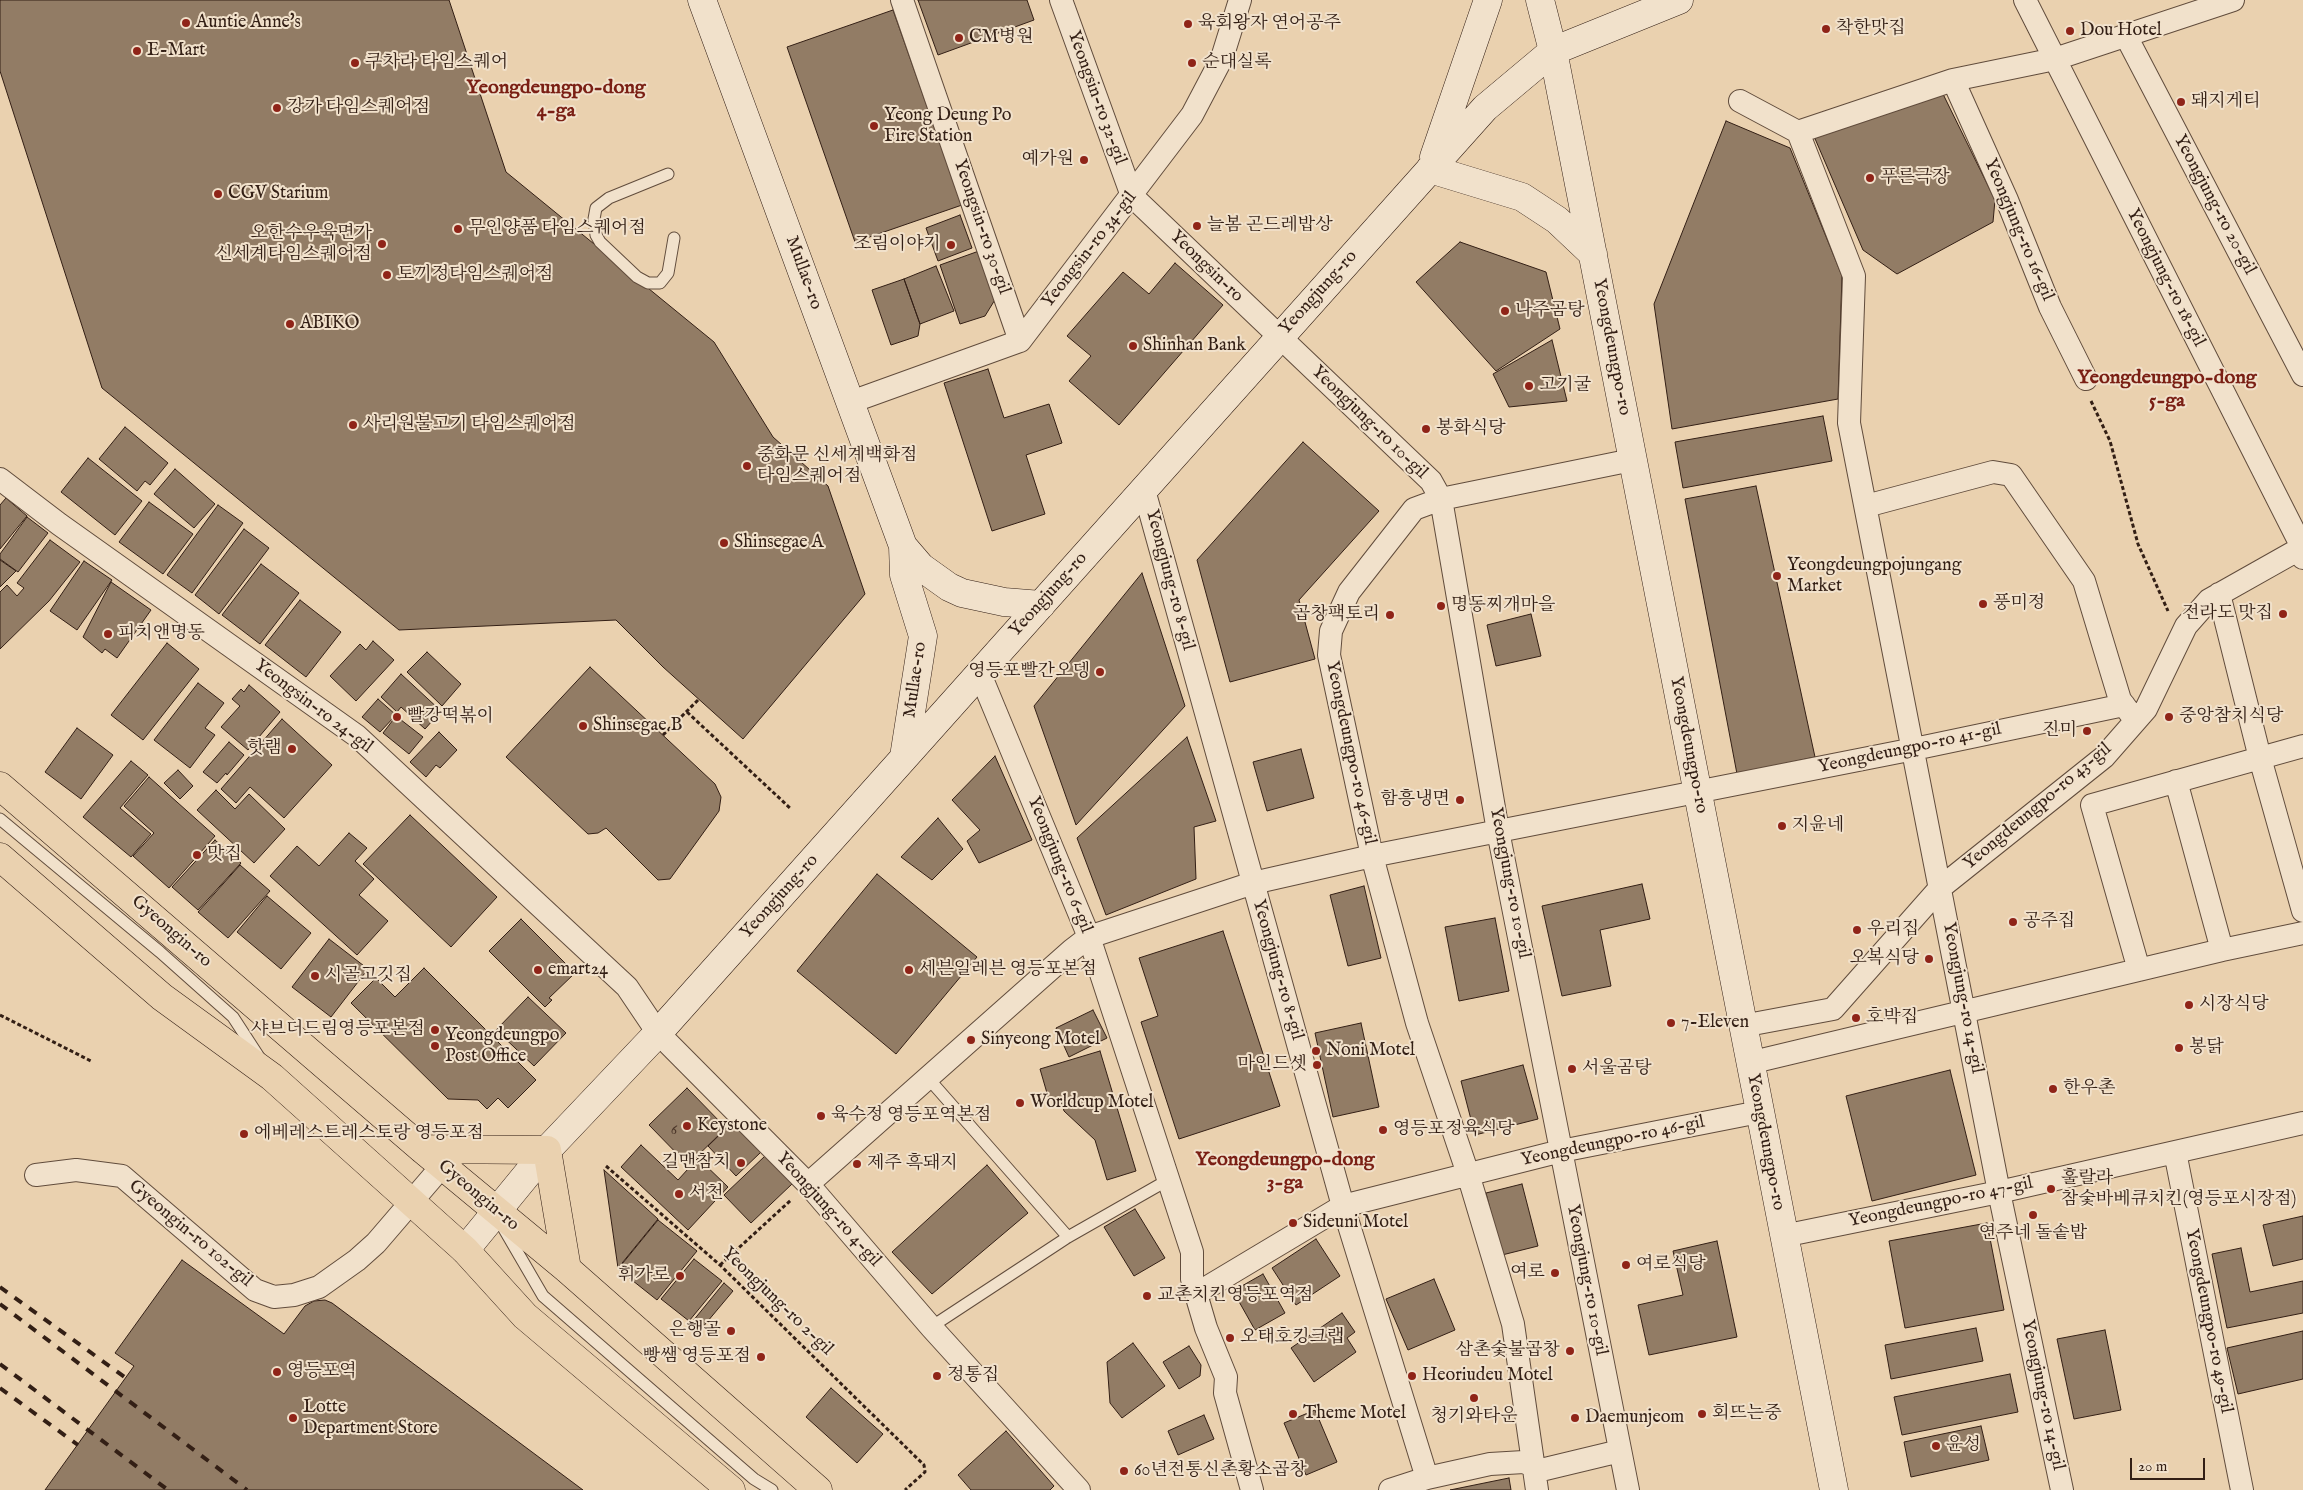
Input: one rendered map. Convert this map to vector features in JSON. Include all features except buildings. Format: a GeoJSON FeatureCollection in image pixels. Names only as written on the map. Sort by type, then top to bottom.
{"type":"FeatureCollection","features":[{"type":"Feature","properties":{"kind":"main road","name":"Mullae-ro"},"geometry":{"type":"LineString","coordinates":[[702,0],[903,546],[904,575],[923,636],[904,757]]}},
{"type":"Feature","properties":{"kind":"main road"},"geometry":{"type":"LineString","coordinates":[[1488,0],[1430,169],[1522,197],[1557,220],[1593,254]]}},
{"type":"Feature","properties":{"kind":"main road","name":"Yeongdeungpo-ro"},"geometry":{"type":"LineString","coordinates":[[1540,0],[1553,51],[1749,1063],[1834,1490]]}},
{"type":"Feature","properties":{"kind":"main road","name":"Yeongjung-ro"},"geometry":{"type":"LineString","coordinates":[[465,1250],[547,1150],[658,1033],[1485,108],[1553,51],[1679,0]]}},
{"type":"Feature","properties":{"kind":"main road","name":"Mullae-ro"},"geometry":{"type":"LineString","coordinates":[[903,546],[921,567],[962,593],[1004,602],[1041,605]]}},
{"type":"Feature","properties":{"kind":"main road","name":"Gyeongin-ro"},"geometry":{"type":"LineString","coordinates":[[0,786],[495,1212],[567,1269],[818,1490]]}},
{"type":"Feature","properties":{"kind":"main road"},"geometry":{"type":"LineString","coordinates":[[0,857],[162,997],[272,1077],[465,1250],[526,1316],[731,1490]]}},
{"type":"Feature","properties":{"kind":"main road"},"geometry":{"type":"LineString","coordinates":[[432,1157],[547,1150],[567,1269]]}},
{"type":"Feature","properties":{"kind":"street","name":"Yeongsin-ro 30-gil"},"geometry":{"type":"LineString","coordinates":[[902,0],[1020,341]]}},
{"type":"Feature","properties":{"kind":"street","name":"Yeongsin-ro 32-gil"},"geometry":{"type":"LineString","coordinates":[[1061,0],[1132,196]]}},
{"type":"Feature","properties":{"kind":"street","name":"Yeongsin-ro 34-gil"},"geometry":{"type":"LineString","coordinates":[[1020,341],[1192,115],[1222,58],[1240,0]]}},
{"type":"Feature","properties":{"kind":"street","name":"Yeongjung-ro 18-gil"},"geometry":{"type":"LineString","coordinates":[[2025,0],[2302,550]]}},
{"type":"Feature","properties":{"kind":"street"},"geometry":{"type":"LineString","coordinates":[[1740,101],[1798,132],[1953,80],[2055,59],[2233,0]]}},
{"type":"Feature","properties":{"kind":"street","name":"Yeongjung-ro 20-gil"},"geometry":{"type":"LineString","coordinates":[[2126,36],[2303,375]]}},
{"type":"Feature","properties":{"kind":"street","name":"Yeongjung-ro 16-gil"},"geometry":{"type":"LineString","coordinates":[[1953,80],[2007,200],[2050,307],[2086,379]]}},
{"type":"Feature","properties":{"kind":"street","name":"Yeongjung-ro 14-gil"},"geometry":{"type":"LineString","coordinates":[[1798,132],[1854,276],[1849,423],[1999,1192],[2062,1490]]}},
{"type":"Feature","properties":{"kind":"street","name":"Yeongsin-ro"},"geometry":{"type":"LineString","coordinates":[[1132,196],[1280,337]]}},
{"type":"Feature","properties":{"kind":"street","name":"Yeongjung-ro 10-gil"},"geometry":{"type":"LineString","coordinates":[[1280,337],[1430,481],[1441,499],[1498,831],[1628,1490]]}},
{"type":"Feature","properties":{"kind":"street"},"geometry":{"type":"LineString","coordinates":[[851,402],[1020,341]]}},
{"type":"Feature","properties":{"kind":"street","name":"Yeongdeungpo-ro 46-gil"},"geometry":{"type":"LineString","coordinates":[[1537,1490],[1512,1324],[1468,1174],[1417,1023],[1372,856],[1329,655],[1331,632],[1349,592],[1414,508],[1441,499],[1632,460]]}},
{"type":"Feature","properties":{"kind":"street"},"geometry":{"type":"LineString","coordinates":[[1866,506],[1993,472],[2011,475],[2084,581],[2120,700],[2130,713]]}},
{"type":"Feature","properties":{"kind":"street","name":"Yeongsin-ro 24-gil"},"geometry":{"type":"LineString","coordinates":[[0,479],[59,524],[357,736],[627,987],[658,1033]]}},
{"type":"Feature","properties":{"kind":"street","name":"Yeongjung-ro 8-gil"},"geometry":{"type":"LineString","coordinates":[[1144,490],[1343,1206],[1427,1478]]}},
{"type":"Feature","properties":{"kind":"street","name":"Yeongdeungpo-ro 43-gil"},"geometry":{"type":"LineString","coordinates":[[1742,1026],[1833,1009],[1940,888],[2104,757],[2130,713],[2146,709],[2186,626],[2209,600],[2302,550]]}},
{"type":"Feature","properties":{"kind":"street"},"geometry":{"type":"LineString","coordinates":[[2219,594],[2260,758],[2303,911]]}},
{"type":"Feature","properties":{"kind":"street","name":"Yeongjung-ro 6-gil"},"geometry":{"type":"LineString","coordinates":[[980,674],[1089,937],[1192,1252],[1192,1279],[1206,1328],[1226,1377],[1225,1393],[1252,1490]]}},
{"type":"Feature","properties":{"kind":"street","name":"Yeongdeungpo-ro 41-gil"},"geometry":{"type":"LineString","coordinates":[[808,1184],[1089,937],[1253,883],[1372,856],[1914,749],[2130,713]]}},
{"type":"Feature","properties":{"kind":"street"},"geometry":{"type":"LineString","coordinates":[[2139,970],[2092,805],[2303,746]]}},
{"type":"Feature","properties":{"kind":"street"},"geometry":{"type":"LineString","coordinates":[[2176,781],[2222,950]]}},
{"type":"Feature","properties":{"kind":"street"},"geometry":{"type":"LineString","coordinates":[[1749,1063],[2222,950],[2303,933]]}},
{"type":"Feature","properties":{"kind":"street","name":"Yeongjung-ro 4-gil"},"geometry":{"type":"LineString","coordinates":[[658,1033],[808,1184],[931,1327],[1079,1490]]}},
{"type":"Feature","properties":{"kind":"street","name":"Yeongdeungpo-ro 46-gil"},"geometry":{"type":"LineString","coordinates":[[1196,1294],[1343,1206],[1560,1151],[1759,1112]]}},
{"type":"Feature","properties":{"kind":"street","name":"Yeongdeungpo-ro 47-gil"},"geometry":{"type":"LineString","coordinates":[[1783,1236],[1999,1192],[2303,1123]]}},
{"type":"Feature","properties":{"kind":"street","name":"Yeongdeungpo-ro 49-gil"},"geometry":{"type":"LineString","coordinates":[[2175,1152],[2242,1490]]}},
{"type":"Feature","properties":{"kind":"street","name":"Gyeongin-ro 102-gil"},"geometry":{"type":"LineString","coordinates":[[36,1174],[76,1170],[122,1176],[255,1290],[274,1297],[294,1295],[319,1287],[357,1260],[376,1243],[411,1203],[432,1157]]}},
{"type":"Feature","properties":{"kind":"street"},"geometry":{"type":"LineString","coordinates":[[1390,1490],[1427,1478],[1490,1464],[1524,1462],[1541,1470],[1620,1451]]}},
{"type":"Feature","properties":{"kind":"lane"},"geometry":{"type":"LineString","coordinates":[[668,174],[609,198],[596,208],[594,219],[596,235],[600,242],[637,277],[648,283],[660,282],[668,272],[674,238]]}},
{"type":"Feature","properties":{"kind":"lane"},"geometry":{"type":"LineString","coordinates":[[0,819],[160,952],[233,1017],[272,1077]]}},
{"type":"Feature","properties":{"kind":"lane"},"geometry":{"type":"LineString","coordinates":[[928,1078],[1068,1237]]}},
{"type":"Feature","properties":{"kind":"lane"},"geometry":{"type":"LineString","coordinates":[[931,1327],[1068,1237],[1168,1180]]}},
{"type":"Feature","properties":{"kind":"lane"},"geometry":{"type":"LineString","coordinates":[[495,1212],[543,1296],[754,1479],[772,1490]]}},
{"type":"Feature","properties":{"kind":"path"},"geometry":{"type":"LineString","coordinates":[[2086,379],[2087,391],[2110,441],[2138,544],[2171,616],[2186,626]]}},
{"type":"Feature","properties":{"kind":"path"},"geometry":{"type":"LineString","coordinates":[[663,736],[698,700]]}},
{"type":"Feature","properties":{"kind":"path"},"geometry":{"type":"LineString","coordinates":[[687,712],[790,808]]}},
{"type":"Feature","properties":{"kind":"path"},"geometry":{"type":"LineString","coordinates":[[0,1015],[91,1061]]}},
{"type":"Feature","properties":{"kind":"path","name":"Yeongjung-ro 2-gil"},"geometry":{"type":"LineString","coordinates":[[606,1166],[720,1265],[924,1464],[925,1472],[905,1490]]}},
{"type":"Feature","properties":{"kind":"path"},"geometry":{"type":"LineString","coordinates":[[720,1265],[808,1184]]}},
{"type":"Feature","properties":{"kind":"railway"},"geometry":{"type":"LineString","coordinates":[[0,1287],[126,1378]]}},
{"type":"Feature","properties":{"kind":"railway"},"geometry":{"type":"LineString","coordinates":[[0,1304],[247,1490]]}},
{"type":"Feature","properties":{"kind":"railway"},"geometry":{"type":"LineString","coordinates":[[0,1364],[168,1490]]}},
{"type":"Feature","properties":{"kind":"railway"},"geometry":{"type":"LineString","coordinates":[[0,1388],[78,1445]]}},
{"type":"Feature","properties":{"kind":"place","name":"Auntie Anne's"},"geometry":{"type":"Point","coordinates":[186,23]}},
{"type":"Feature","properties":{"kind":"place","name":"육회왕자 연어공주"},"geometry":{"type":"Point","coordinates":[1188,24]}},
{"type":"Feature","properties":{"kind":"place","name":"착한맛집"},"geometry":{"type":"Point","coordinates":[1826,29]}},
{"type":"Feature","properties":{"kind":"place","name":"Dou Hotel"},"geometry":{"type":"Point","coordinates":[2070,31]}},
{"type":"Feature","properties":{"kind":"place","name":"CM병원"},"geometry":{"type":"Point","coordinates":[959,38]}},
{"type":"Feature","properties":{"kind":"place","name":"E-Mart"},"geometry":{"type":"Point","coordinates":[137,51]}},
{"type":"Feature","properties":{"kind":"place","name":"쿠차라 타임스퀘어"},"geometry":{"type":"Point","coordinates":[355,63]}},
{"type":"Feature","properties":{"kind":"place","name":"순대실록"},"geometry":{"type":"Point","coordinates":[1192,63]}},
{"type":"Feature","properties":{"kind":"place","name":"돼지게티"},"geometry":{"type":"Point","coordinates":[2181,102]}},
{"type":"Feature","properties":{"kind":"place","name":"강가 타임스퀘어점"},"geometry":{"type":"Point","coordinates":[277,108]}},
{"type":"Feature","properties":{"kind":"place","name":"Yeong Deung Po Fire Station"},"geometry":{"type":"Point","coordinates":[874,126]}},
{"type":"Feature","properties":{"kind":"place","name":"예가원"},"geometry":{"type":"Point","coordinates":[1084,160]}},
{"type":"Feature","properties":{"kind":"place","name":"푸른극장"},"geometry":{"type":"Point","coordinates":[1870,178]}},
{"type":"Feature","properties":{"kind":"place","name":"CGV Starium"},"geometry":{"type":"Point","coordinates":[218,194]}},
{"type":"Feature","properties":{"kind":"place","name":"늘봄 곤드레밥상"},"geometry":{"type":"Point","coordinates":[1197,226]}},
{"type":"Feature","properties":{"kind":"place","name":"무인양품 타임스퀘어점"},"geometry":{"type":"Point","coordinates":[458,229]}},
{"type":"Feature","properties":{"kind":"place","name":"오한수우육면가 신세계타임스퀘어점"},"geometry":{"type":"Point","coordinates":[382,244]}},
{"type":"Feature","properties":{"kind":"place","name":"조림이야기"},"geometry":{"type":"Point","coordinates":[951,245]}},
{"type":"Feature","properties":{"kind":"place","name":"토끼정타임스퀘어점"},"geometry":{"type":"Point","coordinates":[387,275]}},
{"type":"Feature","properties":{"kind":"place","name":"나주곰탕"},"geometry":{"type":"Point","coordinates":[1505,311]}},
{"type":"Feature","properties":{"kind":"place","name":"ABIKO"},"geometry":{"type":"Point","coordinates":[290,324]}},
{"type":"Feature","properties":{"kind":"place","name":"Shinhan Bank"},"geometry":{"type":"Point","coordinates":[1133,346]}},
{"type":"Feature","properties":{"kind":"place","name":"고기굴"},"geometry":{"type":"Point","coordinates":[1529,386]}},
{"type":"Feature","properties":{"kind":"place","name":"사리원불고기 타임스퀘어점"},"geometry":{"type":"Point","coordinates":[353,425]}},
{"type":"Feature","properties":{"kind":"place","name":"봉화식당"},"geometry":{"type":"Point","coordinates":[1426,429]}},
{"type":"Feature","properties":{"kind":"place","name":"중화문 신세계백화점 타임스퀘어점"},"geometry":{"type":"Point","coordinates":[747,466]}},
{"type":"Feature","properties":{"kind":"place","name":"Shinsegae A"},"geometry":{"type":"Point","coordinates":[724,543]}},
{"type":"Feature","properties":{"kind":"place","name":"Yeongdeungpojungang Market"},"geometry":{"type":"Point","coordinates":[1777,576]}},
{"type":"Feature","properties":{"kind":"place","name":"풍미정"},"geometry":{"type":"Point","coordinates":[1983,604]}},
{"type":"Feature","properties":{"kind":"place","name":"명동찌개마을"},"geometry":{"type":"Point","coordinates":[1441,606]}},
{"type":"Feature","properties":{"kind":"place","name":"전라도 맛집"},"geometry":{"type":"Point","coordinates":[2283,614]}},
{"type":"Feature","properties":{"kind":"place","name":"곱창팩토리"},"geometry":{"type":"Point","coordinates":[1390,615]}},
{"type":"Feature","properties":{"kind":"place","name":"피치앤명동"},"geometry":{"type":"Point","coordinates":[108,634]}},
{"type":"Feature","properties":{"kind":"place","name":"영등포빨간오뎅"},"geometry":{"type":"Point","coordinates":[1100,672]}},
{"type":"Feature","properties":{"kind":"place","name":"빨강떡볶이"},"geometry":{"type":"Point","coordinates":[397,717]}},
{"type":"Feature","properties":{"kind":"place","name":"중앙참치식당"},"geometry":{"type":"Point","coordinates":[2169,717]}},
{"type":"Feature","properties":{"kind":"place","name":"Shinsegae B"},"geometry":{"type":"Point","coordinates":[583,726]}},
{"type":"Feature","properties":{"kind":"place","name":"진미"},"geometry":{"type":"Point","coordinates":[2087,731]}},
{"type":"Feature","properties":{"kind":"place","name":"핫램"},"geometry":{"type":"Point","coordinates":[292,749]}},
{"type":"Feature","properties":{"kind":"place","name":"함흥냉면"},"geometry":{"type":"Point","coordinates":[1460,800]}},
{"type":"Feature","properties":{"kind":"place","name":"지윤네"},"geometry":{"type":"Point","coordinates":[1782,826]}},
{"type":"Feature","properties":{"kind":"place","name":"맛집"},"geometry":{"type":"Point","coordinates":[197,855]}},
{"type":"Feature","properties":{"kind":"place","name":"공주집"},"geometry":{"type":"Point","coordinates":[2013,922]}},
{"type":"Feature","properties":{"kind":"place","name":"우리집"},"geometry":{"type":"Point","coordinates":[1857,930]}},
{"type":"Feature","properties":{"kind":"place","name":"오복식당"},"geometry":{"type":"Point","coordinates":[1929,959]}},
{"type":"Feature","properties":{"kind":"place","name":"emart24"},"geometry":{"type":"Point","coordinates":[538,970]}},
{"type":"Feature","properties":{"kind":"place","name":"세븐일레븐 영등포본점"},"geometry":{"type":"Point","coordinates":[909,970]}},
{"type":"Feature","properties":{"kind":"place","name":"시골고깃집"},"geometry":{"type":"Point","coordinates":[315,976]}},
{"type":"Feature","properties":{"kind":"place","name":"시장식당"},"geometry":{"type":"Point","coordinates":[2189,1005]}},
{"type":"Feature","properties":{"kind":"place","name":"호박집"},"geometry":{"type":"Point","coordinates":[1856,1018]}},
{"type":"Feature","properties":{"kind":"place","name":"7-Eleven"},"geometry":{"type":"Point","coordinates":[1671,1023]}},
{"type":"Feature","properties":{"kind":"place","name":"샤브더드림영등포본점"},"geometry":{"type":"Point","coordinates":[435,1030]}},
{"type":"Feature","properties":{"kind":"place","name":"Sinyeong Motel"},"geometry":{"type":"Point","coordinates":[971,1040]}},
{"type":"Feature","properties":{"kind":"place","name":"Yeongdeungpo Post Office"},"geometry":{"type":"Point","coordinates":[435,1046]}},
{"type":"Feature","properties":{"kind":"place","name":"봉닭"},"geometry":{"type":"Point","coordinates":[2179,1048]}},
{"type":"Feature","properties":{"kind":"place","name":"Noni Motel"},"geometry":{"type":"Point","coordinates":[1316,1051]}},
{"type":"Feature","properties":{"kind":"place","name":"마인드셋"},"geometry":{"type":"Point","coordinates":[1317,1065]}},
{"type":"Feature","properties":{"kind":"place","name":"서울곰탕"},"geometry":{"type":"Point","coordinates":[1572,1069]}},
{"type":"Feature","properties":{"kind":"place","name":"한우촌"},"geometry":{"type":"Point","coordinates":[2053,1089]}},
{"type":"Feature","properties":{"kind":"place","name":"Worldcup Motel"},"geometry":{"type":"Point","coordinates":[1020,1103]}},
{"type":"Feature","properties":{"kind":"place","name":"육수정 영등포역본점"},"geometry":{"type":"Point","coordinates":[821,1116]}},
{"type":"Feature","properties":{"kind":"place","name":"Keystone"},"geometry":{"type":"Point","coordinates":[687,1126]}},
{"type":"Feature","properties":{"kind":"place","name":"영등포정육식당"},"geometry":{"type":"Point","coordinates":[1383,1130]}},
{"type":"Feature","properties":{"kind":"place","name":"에베레스트레스토랑 영등포점"},"geometry":{"type":"Point","coordinates":[244,1134]}},
{"type":"Feature","properties":{"kind":"place","name":"길맨참치"},"geometry":{"type":"Point","coordinates":[741,1163]}},
{"type":"Feature","properties":{"kind":"place","name":"제주 흑돼지"},"geometry":{"type":"Point","coordinates":[857,1164]}},
{"type":"Feature","properties":{"kind":"place","name":"훌랄라 참숯바베큐치킨(영등포시장점)"},"geometry":{"type":"Point","coordinates":[2051,1189]}},
{"type":"Feature","properties":{"kind":"place","name":"서천"},"geometry":{"type":"Point","coordinates":[679,1194]}},
{"type":"Feature","properties":{"kind":"place","name":"연주네 돌솥밥"},"geometry":{"type":"Point","coordinates":[2033,1215]}},
{"type":"Feature","properties":{"kind":"place","name":"Sideuni Motel"},"geometry":{"type":"Point","coordinates":[1293,1223]}},
{"type":"Feature","properties":{"kind":"place","name":"여로식당"},"geometry":{"type":"Point","coordinates":[1626,1265]}},
{"type":"Feature","properties":{"kind":"place","name":"여로"},"geometry":{"type":"Point","coordinates":[1555,1273]}},
{"type":"Feature","properties":{"kind":"place","name":"휘가로"},"geometry":{"type":"Point","coordinates":[680,1276]}},
{"type":"Feature","properties":{"kind":"place","name":"교촌치킨영등포역점"},"geometry":{"type":"Point","coordinates":[1147,1296]}},
{"type":"Feature","properties":{"kind":"place","name":"은행골"},"geometry":{"type":"Point","coordinates":[731,1331]}},
{"type":"Feature","properties":{"kind":"place","name":"오태호킹크랩"},"geometry":{"type":"Point","coordinates":[1230,1338]}},
{"type":"Feature","properties":{"kind":"place","name":"삼촌숯불곱창"},"geometry":{"type":"Point","coordinates":[1570,1351]}},
{"type":"Feature","properties":{"kind":"place","name":"빵쌤 영등포점"},"geometry":{"type":"Point","coordinates":[761,1357]}},
{"type":"Feature","properties":{"kind":"place","name":"영등포역"},"geometry":{"type":"Point","coordinates":[277,1372]}},
{"type":"Feature","properties":{"kind":"place","name":"정통집"},"geometry":{"type":"Point","coordinates":[937,1376]}},
{"type":"Feature","properties":{"kind":"place","name":"Heoriudeu Motel"},"geometry":{"type":"Point","coordinates":[1412,1376]}},
{"type":"Feature","properties":{"kind":"place","name":"청기와타운"},"geometry":{"type":"Point","coordinates":[1474,1398]}},
{"type":"Feature","properties":{"kind":"place","name":"Theme Motel"},"geometry":{"type":"Point","coordinates":[1293,1414]}},
{"type":"Feature","properties":{"kind":"place","name":"회뜨는중"},"geometry":{"type":"Point","coordinates":[1702,1414]}},
{"type":"Feature","properties":{"kind":"place","name":"Lotte Department Store"},"geometry":{"type":"Point","coordinates":[293,1418]}},
{"type":"Feature","properties":{"kind":"place","name":"Daemunjeom"},"geometry":{"type":"Point","coordinates":[1575,1418]}},
{"type":"Feature","properties":{"kind":"place","name":"윤성"},"geometry":{"type":"Point","coordinates":[1936,1446]}},
{"type":"Feature","properties":{"kind":"place","name":"60년전통신촌황소곱창"},"geometry":{"type":"Point","coordinates":[1124,1471]}},
{"type":"Feature","properties":{"kind":"district","name":"Yeongdeungpo-dong 4-ga"},"geometry":{"type":"Point","coordinates":[556,100]}},
{"type":"Feature","properties":{"kind":"district","name":"Yeongdeungpo-dong 5-ga"},"geometry":{"type":"Point","coordinates":[2167,390]}},
{"type":"Feature","properties":{"kind":"district","name":"Yeongdeungpo-dong 3-ga"},"geometry":{"type":"Point","coordinates":[1285,1172]}}]}
